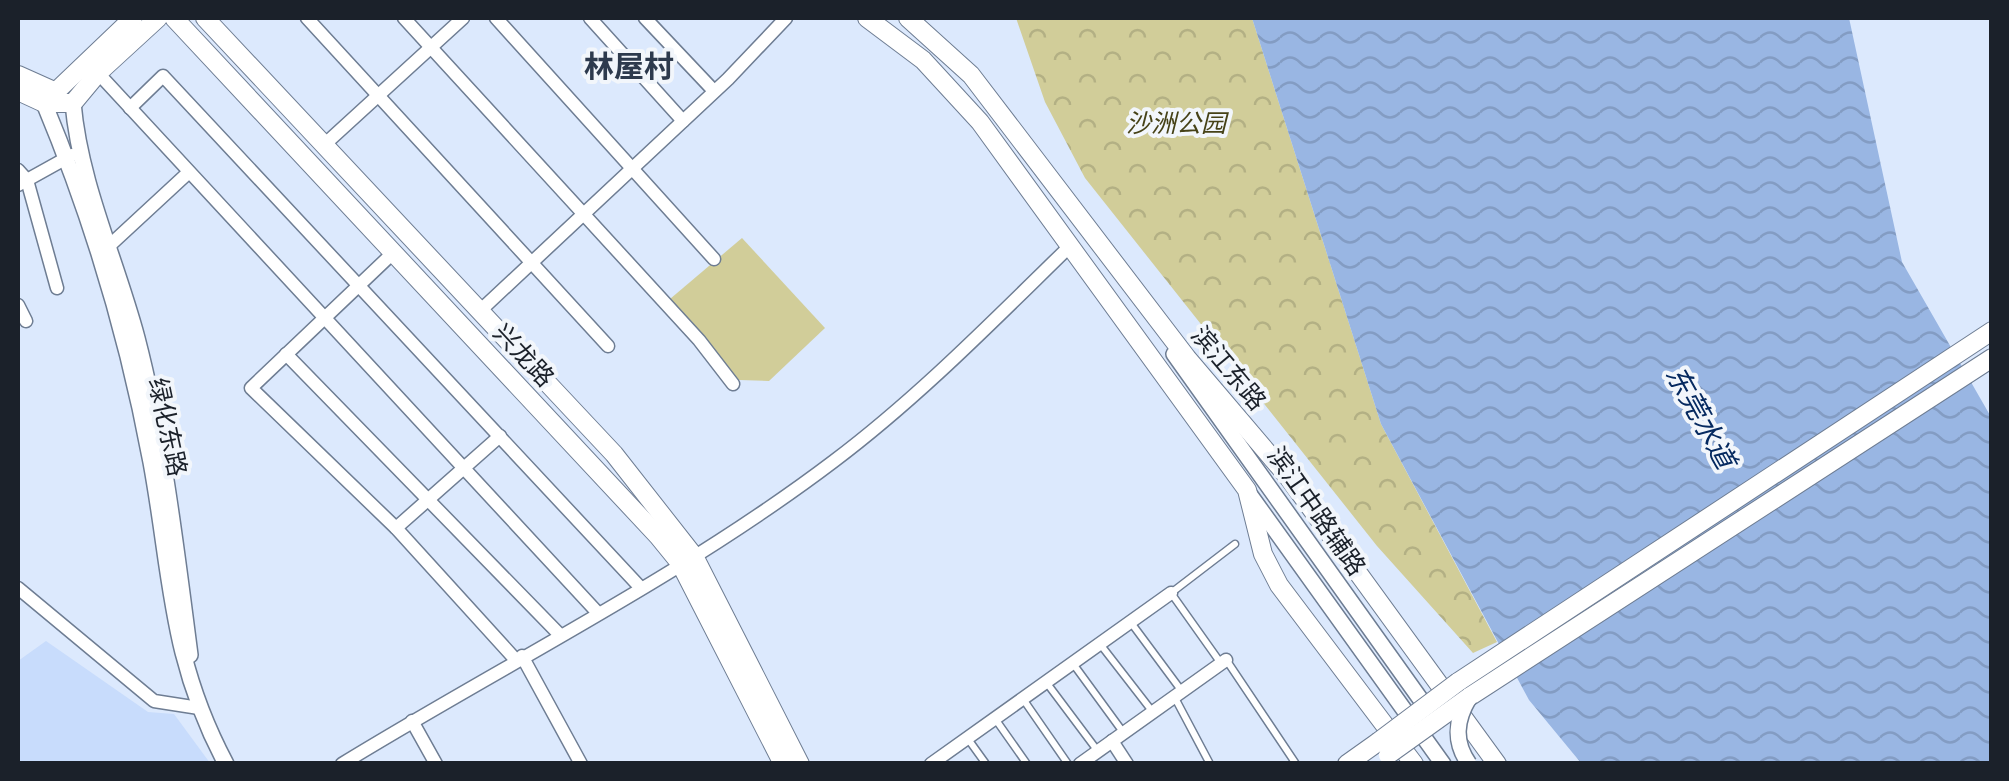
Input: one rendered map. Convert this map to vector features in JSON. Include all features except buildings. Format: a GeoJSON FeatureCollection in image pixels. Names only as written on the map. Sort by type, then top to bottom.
{"type":"FeatureCollection","features":[{"type":"Feature","properties":{"kind":"main road"},"geometry":{"type":"LineString","coordinates":[[50,97],[132,18]]}},
{"type":"Feature","properties":{"kind":"main road"},"geometry":{"type":"LineString","coordinates":[[18,90],[73,103],[98,73],[158,18]]}},
{"type":"Feature","properties":{"kind":"main road","name":"兴龙路"},"geometry":{"type":"LineString","coordinates":[[174,18],[687,559],[783,764]]}},
{"type":"Feature","properties":{"kind":"main road","name":"兴龙路"},"geometry":{"type":"LineString","coordinates":[[206,18],[614,454],[687,559],[800,764]]}},
{"type":"Feature","properties":{"kind":"main road"},"geometry":{"type":"LineString","coordinates":[[866,18],[952,88],[1070,246],[1247,490],[1263,554],[1279,585],[1414,764]]}},
{"type":"Feature","properties":{"kind":"main road","name":"滨江东路"},"geometry":{"type":"LineString","coordinates":[[908,18],[971,75],[1125,280],[1289,478],[1497,764]]}},
{"type":"Feature","properties":{"kind":"main road"},"geometry":{"type":"LineString","coordinates":[[18,75],[50,97]]}},
{"type":"Feature","properties":{"kind":"main road"},"geometry":{"type":"LineString","coordinates":[[1346,764],[1381,754],[1431,714],[1992,331]]}},
{"type":"Feature","properties":{"kind":"main road"},"geometry":{"type":"LineString","coordinates":[[1431,714],[1469,697],[1992,358]]}},
{"type":"Feature","properties":{"kind":"street"},"geometry":{"type":"LineString","coordinates":[[307,18],[608,346]]}},
{"type":"Feature","properties":{"kind":"street"},"geometry":{"type":"LineString","coordinates":[[404,18],[699,340],[733,384]]}},
{"type":"Feature","properties":{"kind":"street"},"geometry":{"type":"LineString","coordinates":[[324,146],[463,18]]}},
{"type":"Feature","properties":{"kind":"street"},"geometry":{"type":"LineString","coordinates":[[496,18],[714,259]]}},
{"type":"Feature","properties":{"kind":"street"},"geometry":{"type":"LineString","coordinates":[[590,18],[683,121]]}},
{"type":"Feature","properties":{"kind":"street"},"geometry":{"type":"LineString","coordinates":[[645,18],[714,91]]}},
{"type":"Feature","properties":{"kind":"street"},"geometry":{"type":"LineString","coordinates":[[482,309],[683,121],[786,18]]}},
{"type":"Feature","properties":{"kind":"street"},"geometry":{"type":"LineString","coordinates":[[98,73],[597,612]]}},
{"type":"Feature","properties":{"kind":"street"},"geometry":{"type":"LineString","coordinates":[[130,108],[162,76],[639,586]]}},
{"type":"Feature","properties":{"kind":"street","name":"绿化东路"},"geometry":{"type":"LineString","coordinates":[[50,97],[109,246],[137,338],[166,470],[190,657],[210,713],[237,764]]}},
{"type":"Feature","properties":{"kind":"street","name":"绿化东路"},"geometry":{"type":"LineString","coordinates":[[73,103],[72,155],[130,366],[151,461],[184,670],[226,764]]}},
{"type":"Feature","properties":{"kind":"street"},"geometry":{"type":"LineString","coordinates":[[57,288],[21,178],[72,155]]}},
{"type":"Feature","properties":{"kind":"street"},"geometry":{"type":"LineString","coordinates":[[109,246],[189,172]]}},
{"type":"Feature","properties":{"kind":"street"},"geometry":{"type":"LineString","coordinates":[[342,764],[687,559],[880,425],[1070,246]]}},
{"type":"Feature","properties":{"kind":"street"},"geometry":{"type":"LineString","coordinates":[[394,252],[250,388],[396,528],[518,658],[581,764]]}},
{"type":"Feature","properties":{"kind":"street","name":"滨江中路辅路"},"geometry":{"type":"LineString","coordinates":[[1125,280],[1431,714]]}},
{"type":"Feature","properties":{"kind":"street"},"geometry":{"type":"LineString","coordinates":[[18,305],[26,321]]}},
{"type":"Feature","properties":{"kind":"street"},"geometry":{"type":"LineString","coordinates":[[286,354],[559,634]]}},
{"type":"Feature","properties":{"kind":"street"},"geometry":{"type":"LineString","coordinates":[[396,528],[500,436]]}},
{"type":"Feature","properties":{"kind":"street","name":"滨江中路辅路"},"geometry":{"type":"LineString","coordinates":[[1247,490],[1443,764]]}},
{"type":"Feature","properties":{"kind":"street"},"geometry":{"type":"LineString","coordinates":[[18,588],[154,701],[198,708]]}},
{"type":"Feature","properties":{"kind":"street"},"geometry":{"type":"LineString","coordinates":[[931,764],[1172,593]]}},
{"type":"Feature","properties":{"kind":"street"},"geometry":{"type":"LineString","coordinates":[[1080,764],[1224,661]]}},
{"type":"Feature","properties":{"kind":"street"},"geometry":{"type":"LineString","coordinates":[[1468,764],[1458,740],[1458,722],[1469,697]]}},
{"type":"Feature","properties":{"kind":"street"},"geometry":{"type":"LineString","coordinates":[[412,720],[436,764]]}},
{"type":"Feature","properties":{"kind":"street"},"geometry":{"type":"LineString","coordinates":[[1118,737],[1127,764]]}},
{"type":"Feature","properties":{"kind":"lane"},"geometry":{"type":"LineString","coordinates":[[1235,544],[1172,593],[1296,764]]}},
{"type":"Feature","properties":{"kind":"lane"},"geometry":{"type":"LineString","coordinates":[[1130,622],[1178,694],[1210,764]]}},
{"type":"Feature","properties":{"kind":"lane"},"geometry":{"type":"LineString","coordinates":[[1100,644],[1153,712]]}},
{"type":"Feature","properties":{"kind":"lane"},"geometry":{"type":"LineString","coordinates":[[1073,663],[1118,737]]}},
{"type":"Feature","properties":{"kind":"lane"},"geometry":{"type":"LineString","coordinates":[[1046,682],[1098,751]]}},
{"type":"Feature","properties":{"kind":"lane"},"geometry":{"type":"LineString","coordinates":[[1023,699],[1068,764]]}},
{"type":"Feature","properties":{"kind":"lane"},"geometry":{"type":"LineString","coordinates":[[996,719],[1027,764]]}},
{"type":"Feature","properties":{"kind":"lane"},"geometry":{"type":"LineString","coordinates":[[968,739],[986,764]]}},
{"type":"Feature","properties":{"kind":"shaded area"},"geometry":{"type":"Polygon","coordinates":[[[46,641],[148,712],[174,714],[210,763],[18,763],[18,661],[46,641]]]}},
{"type":"Feature","properties":{"kind":"green space","name":"沙洲公园"},"geometry":{"type":"Polygon","coordinates":[[[1016,18],[1252,18],[1381,424],[1497,642],[1473,653],[1377,546],[1085,178],[1045,102],[1016,18]]]}},
{"type":"Feature","properties":{"kind":"green space"},"geometry":{"type":"Polygon","coordinates":[[[742,238],[825,328],[769,381],[739,380],[670,299],[742,238]]]}},
{"type":"Feature","properties":{"kind":"water","name":"东莞水道"},"geometry":{"type":"Polygon","coordinates":[[[1252,18],[1849,18],[1902,262],[1991,417],[1991,763],[1581,763],[1529,700],[1381,424],[1252,18]]]}},
{"type":"Feature","properties":{"kind":"district","name":"林屋村"},"geometry":{"type":"Point","coordinates":[629,67]}}]}
